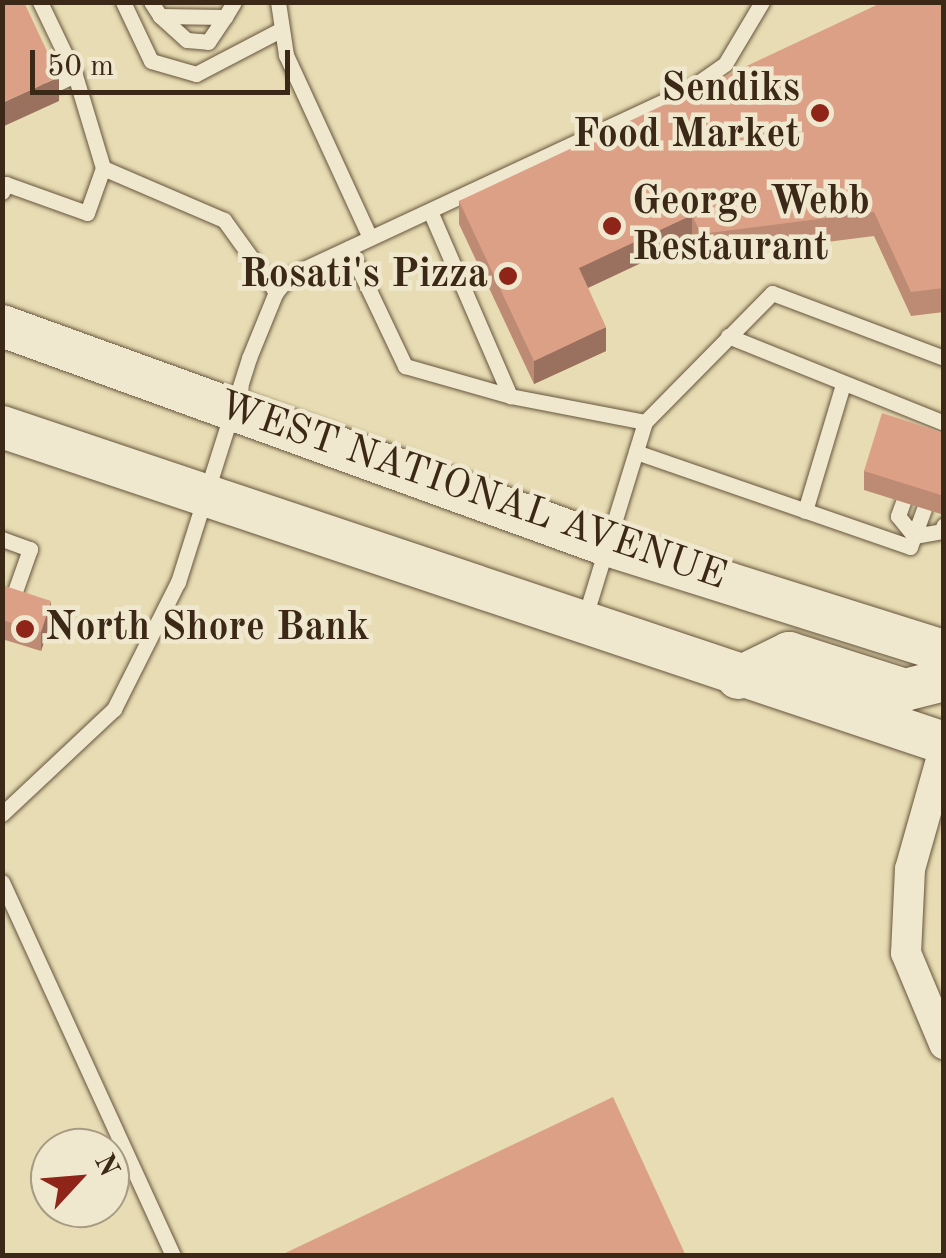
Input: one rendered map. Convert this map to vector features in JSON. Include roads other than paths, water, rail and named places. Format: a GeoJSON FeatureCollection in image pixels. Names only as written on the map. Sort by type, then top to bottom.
{"type":"FeatureCollection","features":[{"type":"Feature","properties":{"kind":"main road","name":"WEST NATIONAL AVENUE"},"geometry":{"type":"LineString","coordinates":[[2,326],[604,544],[944,650]]}},
{"type":"Feature","properties":{"kind":"main road"},"geometry":{"type":"LineString","coordinates":[[2,427],[944,746]]}},
{"type":"Feature","properties":{"kind":"main road"},"geometry":{"type":"LineString","coordinates":[[738,678],[788,654],[905,690],[944,680]]}},
{"type":"Feature","properties":{"kind":"street"},"geometry":{"type":"LineString","coordinates":[[944,746],[910,869],[906,953],[944,1044]]}},
{"type":"Feature","properties":{"kind":"lane"},"geometry":{"type":"LineString","coordinates":[[4,186],[87,213],[102,168],[74,76],[40,2]]}},
{"type":"Feature","properties":{"kind":"lane"},"geometry":{"type":"LineString","coordinates":[[123,2],[151,61],[196,74],[280,30]]}},
{"type":"Feature","properties":{"kind":"lane"},"geometry":{"type":"LineString","coordinates":[[278,2],[280,30],[302,91],[370,238]]}},
{"type":"Feature","properties":{"kind":"lane"},"geometry":{"type":"LineString","coordinates":[[2,814],[114,710],[178,582],[200,495],[230,408],[276,292],[291,275],[688,90],[726,64],[762,2]]}},
{"type":"Feature","properties":{"kind":"lane"},"geometry":{"type":"LineString","coordinates":[[155,9],[188,40],[208,42],[229,10]]}},
{"type":"Feature","properties":{"kind":"lane"},"geometry":{"type":"LineString","coordinates":[[155,9],[229,10]]}},
{"type":"Feature","properties":{"kind":"lane"},"geometry":{"type":"LineString","coordinates":[[52,86],[74,76]]}},
{"type":"Feature","properties":{"kind":"lane"},"geometry":{"type":"LineString","coordinates":[[102,168],[224,220],[276,292]]}},
{"type":"Feature","properties":{"kind":"lane"},"geometry":{"type":"LineString","coordinates":[[430,211],[510,396]]}},
{"type":"Feature","properties":{"kind":"lane"},"geometry":{"type":"LineString","coordinates":[[349,248],[405,366],[510,396],[645,422]]}},
{"type":"Feature","properties":{"kind":"lane"},"geometry":{"type":"LineString","coordinates":[[582,626],[604,544],[645,422],[772,293],[944,358]]}},
{"type":"Feature","properties":{"kind":"lane"},"geometry":{"type":"LineString","coordinates":[[728,336],[944,423]]}},
{"type":"Feature","properties":{"kind":"lane"},"geometry":{"type":"LineString","coordinates":[[805,511],[843,384]]}},
{"type":"Feature","properties":{"kind":"lane"},"geometry":{"type":"LineString","coordinates":[[636,452],[910,548],[924,509]]}},
{"type":"Feature","properties":{"kind":"lane"},"geometry":{"type":"LineString","coordinates":[[902,502],[898,516],[914,536]]}},
{"type":"Feature","properties":{"kind":"lane"},"geometry":{"type":"LineString","coordinates":[[914,536],[940,532],[944,524]]}},
{"type":"Feature","properties":{"kind":"lane"},"geometry":{"type":"LineString","coordinates":[[2,540],[30,549],[2,628]]}},
{"type":"Feature","properties":{"kind":"lane"},"geometry":{"type":"LineString","coordinates":[[2,882],[173,1256]]}},
{"type":"Feature","properties":{"kind":"place","name":"Sendiks Food Market"},"geometry":{"type":"Point","coordinates":[820,113]}},
{"type":"Feature","properties":{"kind":"place","name":"George Webb Restaurant"},"geometry":{"type":"Point","coordinates":[612,226]}},
{"type":"Feature","properties":{"kind":"place","name":"Rosati's Pizza"},"geometry":{"type":"Point","coordinates":[508,276]}},
{"type":"Feature","properties":{"kind":"place","name":"North Shore Bank"},"geometry":{"type":"Point","coordinates":[25,629]}}]}
